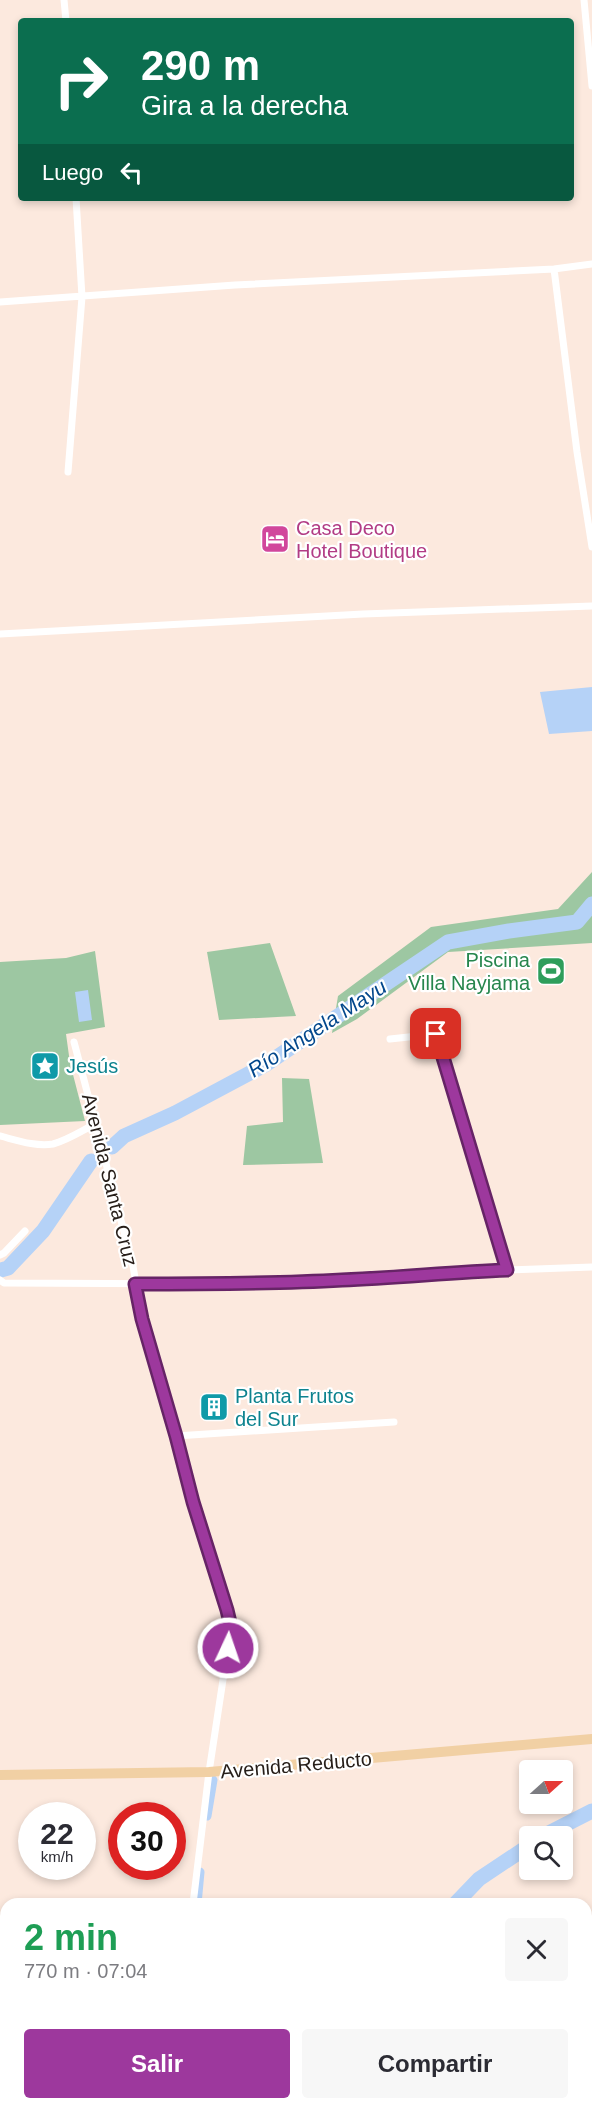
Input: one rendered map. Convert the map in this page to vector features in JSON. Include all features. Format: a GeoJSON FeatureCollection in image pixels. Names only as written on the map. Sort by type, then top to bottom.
{"type":"FeatureCollection","features":[{"type":"Feature","properties":{"kind":"main road","name":"Avenida Reducto"},"geometry":{"type":"LineString","coordinates":[[0,1775],[209,1772],[592,1739]]}},
{"type":"Feature","properties":{"kind":"street"},"geometry":{"type":"LineString","coordinates":[[64,0],[66,18]]}},
{"type":"Feature","properties":{"kind":"street"},"geometry":{"type":"LineString","coordinates":[[584,0],[592,86]]}},
{"type":"Feature","properties":{"kind":"street"},"geometry":{"type":"LineString","coordinates":[[68,472],[82,297],[76,201]]}},
{"type":"Feature","properties":{"kind":"street"},"geometry":{"type":"LineString","coordinates":[[0,302],[236,285],[554,269],[592,264]]}},
{"type":"Feature","properties":{"kind":"street"},"geometry":{"type":"LineString","coordinates":[[554,269],[575,441],[592,547]]}},
{"type":"Feature","properties":{"kind":"street"},"geometry":{"type":"LineString","coordinates":[[0,634],[363,614],[592,606]]}},
{"type":"Feature","properties":{"kind":"street"},"geometry":{"type":"LineString","coordinates":[[390,1039],[436,1034],[507,1270]]}},
{"type":"Feature","properties":{"kind":"street","name":"Avenida Santa Cruz"},"geometry":{"type":"LineString","coordinates":[[74,1042],[133,1266],[142,1319],[193,1502],[231,1627],[209,1772],[195,1898]]}},
{"type":"Feature","properties":{"kind":"street"},"geometry":{"type":"LineString","coordinates":[[0,1136],[30,1143],[51,1144],[71,1137],[97,1123]]}},
{"type":"Feature","properties":{"kind":"street"},"geometry":{"type":"LineString","coordinates":[[0,1255],[25,1231]]}},
{"type":"Feature","properties":{"kind":"street"},"geometry":{"type":"LineString","coordinates":[[0,1280],[4,1283],[213,1284],[344,1280],[428,1273],[592,1268]]}},
{"type":"Feature","properties":{"kind":"street"},"geometry":{"type":"LineString","coordinates":[[176,1436],[394,1422]]}},
{"type":"Feature","properties":{"kind":"green space"},"geometry":{"type":"Polygon","coordinates":[[[592,872],[592,943],[448,952],[357,1019],[332,1033],[338,996],[431,927],[558,909],[592,872]]]}},
{"type":"Feature","properties":{"kind":"green space"},"geometry":{"type":"Polygon","coordinates":[[[270,943],[296,1016],[219,1020],[207,952],[270,943]]]}},
{"type":"Feature","properties":{"kind":"green space"},"geometry":{"type":"Polygon","coordinates":[[[95,951],[105,1027],[66,1034],[70,1063],[85,1121],[0,1125],[0,962],[66,958],[95,951]]]}},
{"type":"Feature","properties":{"kind":"green space"},"geometry":{"type":"Polygon","coordinates":[[[282,1078],[309,1079],[323,1163],[243,1165],[247,1126],[283,1122],[282,1078]]]}},
{"type":"Feature","properties":{"kind":"water"},"geometry":{"type":"Polygon","coordinates":[[[592,687],[592,731],[549,734],[540,692],[592,687]]]}},
{"type":"Feature","properties":{"kind":"water"},"geometry":{"type":"Polygon","coordinates":[[[88,990],[92,1020],[79,1022],[75,992],[88,990]]]}},
{"type":"Feature","properties":{"kind":"waterway","name":"Río Angela Mayu"},"geometry":{"type":"LineString","coordinates":[[112,1147],[124,1136],[175,1113],[265,1065],[448,942],[577,922],[592,904]]}},
{"type":"Feature","properties":{"kind":"waterway","name":"Río Angela Mayu"},"geometry":{"type":"LineString","coordinates":[[1,1270],[8,1268],[43,1231],[91,1161]]}},
{"type":"Feature","properties":{"kind":"waterway"},"geometry":{"type":"LineString","coordinates":[[207,1816],[213,1780]]}},
{"type":"Feature","properties":{"kind":"waterway"},"geometry":{"type":"LineString","coordinates":[[563,1826],[592,1811]]}},
{"type":"Feature","properties":{"kind":"waterway"},"geometry":{"type":"LineString","coordinates":[[461,1898],[479,1879],[519,1852]]}},
{"type":"Feature","properties":{"kind":"waterway"},"geometry":{"type":"LineString","coordinates":[[198,1898],[200,1872]]}},
{"type":"Feature","properties":{"kind":"place","name":"Casa Deco Hotel Boutique"},"geometry":{"type":"Point","coordinates":[275,539]}},
{"type":"Feature","properties":{"kind":"place","name":"Piscina Villa Nayjama"},"geometry":{"type":"Point","coordinates":[551,971]}},
{"type":"Feature","properties":{"kind":"place","name":"Jesús"},"geometry":{"type":"Point","coordinates":[45,1066]}},
{"type":"Feature","properties":{"kind":"place","name":"Planta Frutos del Sur"},"geometry":{"type":"Point","coordinates":[214,1407]}},
{"type":"Feature","properties":{"kind":"route"},"geometry":{"type":"LineString","coordinates":[[228,1648],[231,1627],[227,1610],[193,1502],[142,1319],[135,1284],[344,1280],[428,1273],[507,1270],[436,1034]]}}]}
